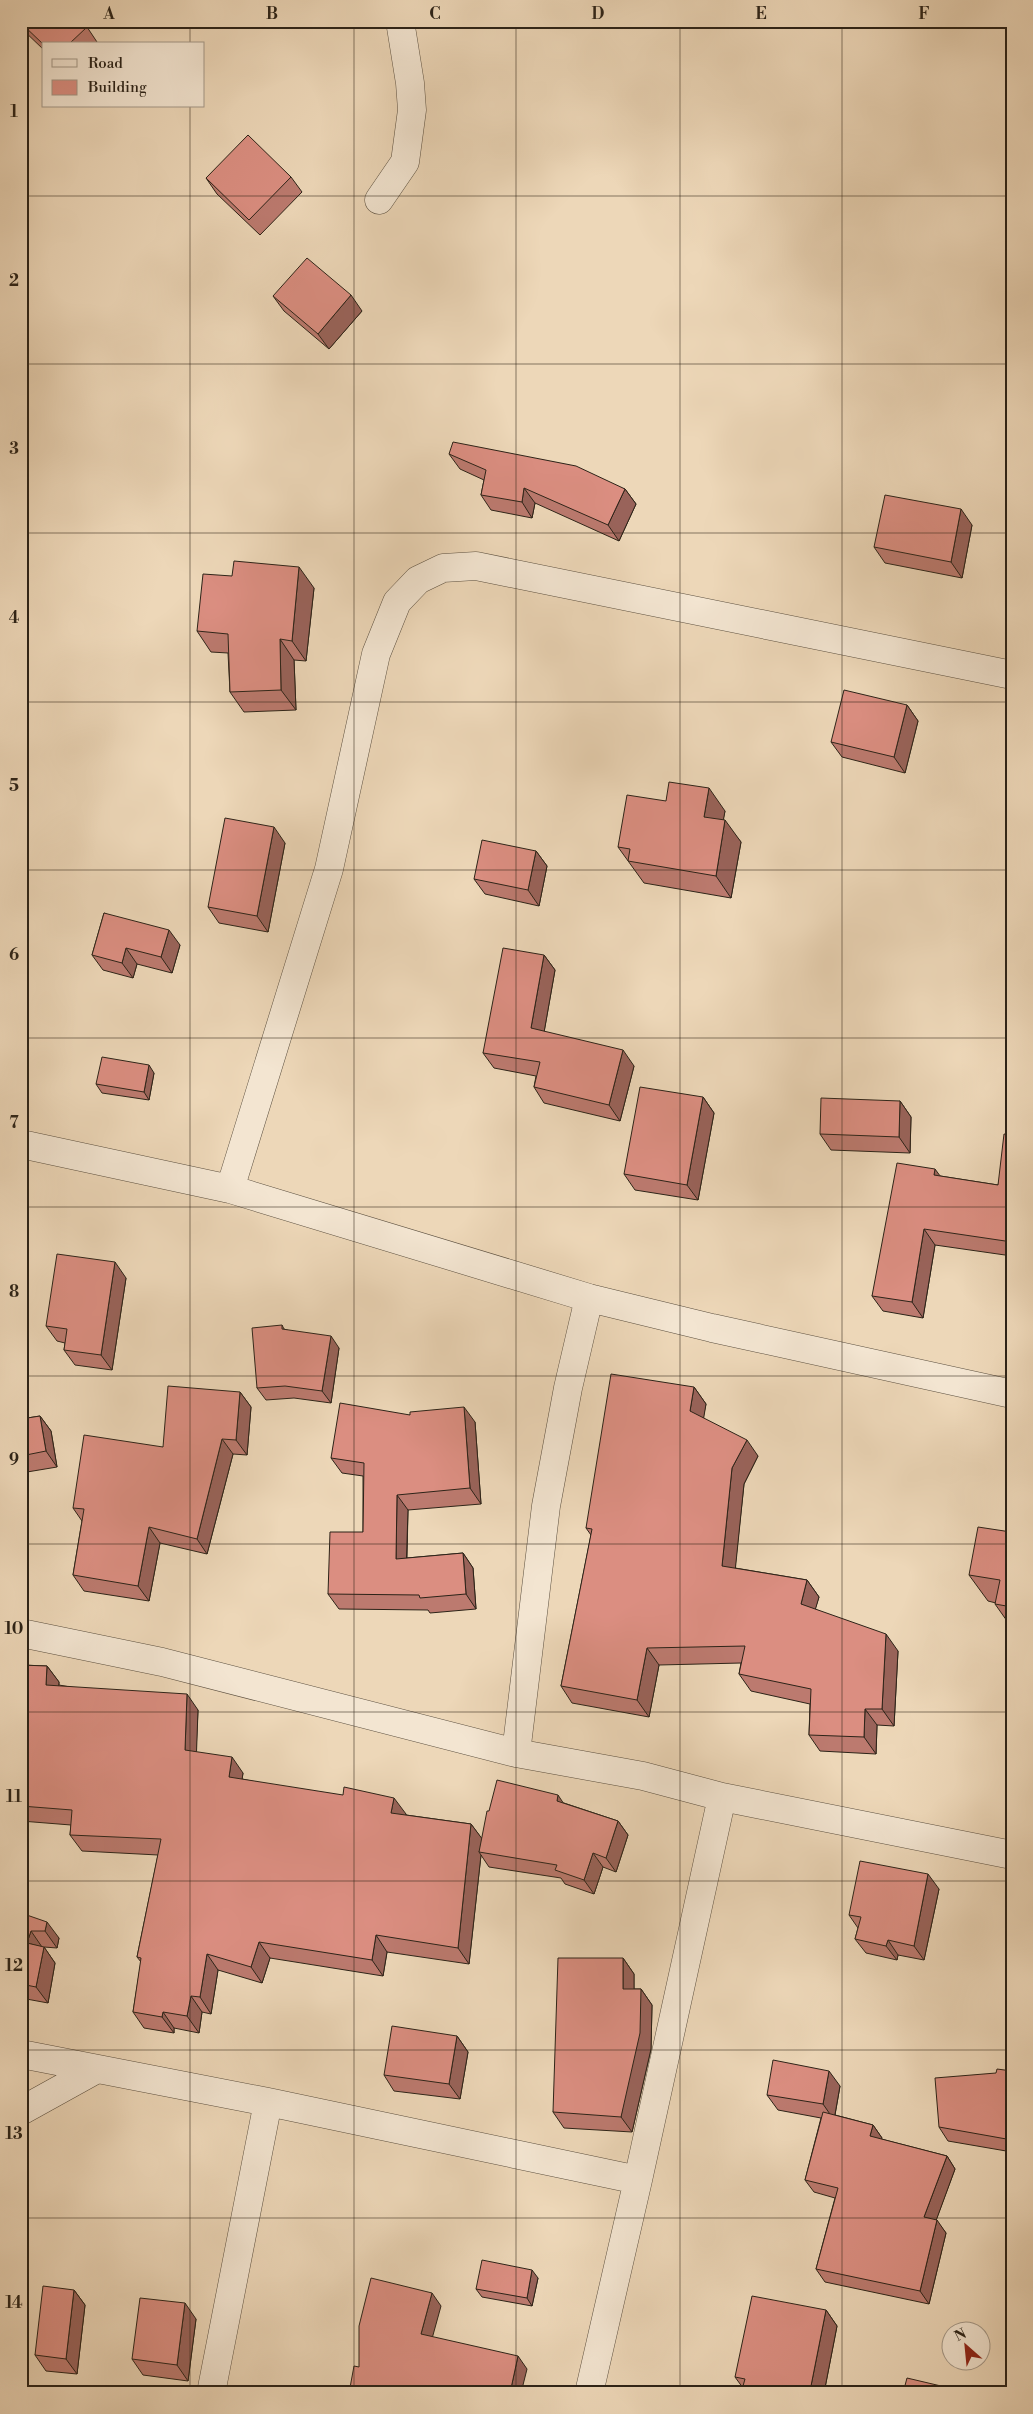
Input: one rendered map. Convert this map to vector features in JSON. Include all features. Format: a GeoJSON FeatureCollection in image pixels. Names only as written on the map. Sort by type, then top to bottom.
{"type":"FeatureCollection","features":[{"type":"Feature","properties":{"kind":"street"},"geometry":{"type":"LineString","coordinates":[[379,200],[405,162],[412,110],[410,83],[400,21]]}},
{"type":"Feature","properties":{"kind":"street"},"geometry":{"type":"LineString","coordinates":[[230,1189],[328,869],[376,654],[397,602],[418,580],[443,568],[476,566],[1012,675]]}},
{"type":"Feature","properties":{"kind":"street"},"geometry":{"type":"LineString","coordinates":[[21,1144],[230,1189],[589,1298],[712,1328],[1012,1394]]}},
{"type":"Feature","properties":{"kind":"street"},"geometry":{"type":"LineString","coordinates":[[516,1753],[546,1506],[568,1388],[589,1298]]}},
{"type":"Feature","properties":{"kind":"street"},"geometry":{"type":"LineString","coordinates":[[21,1633],[162,1662],[516,1753],[643,1776],[722,1797],[1012,1855]]}},
{"type":"Feature","properties":{"kind":"street"},"geometry":{"type":"LineString","coordinates":[[588,2393],[638,2180],[722,1797]]}},
{"type":"Feature","properties":{"kind":"street"},"geometry":{"type":"LineString","coordinates":[[21,2054],[95,2070],[268,2102],[638,2180]]}},
{"type":"Feature","properties":{"kind":"street"},"geometry":{"type":"LineString","coordinates":[[21,2111],[95,2070]]}},
{"type":"Feature","properties":{"kind":"street"},"geometry":{"type":"LineString","coordinates":[[211,2393],[268,2102]]}},
{"type":"Feature","properties":{"kind":"building"},"geometry":{"type":"Polygon","coordinates":[[[21,21],[81,21],[87,27],[71,42],[42,43],[21,21]]]}},
{"type":"Feature","properties":{"kind":"building"},"geometry":{"type":"Polygon","coordinates":[[[248,135],[291,177],[249,220],[206,178],[248,135]]]}},
{"type":"Feature","properties":{"kind":"building"},"geometry":{"type":"Polygon","coordinates":[[[307,258],[351,295],[318,334],[273,296],[307,258]]]}},
{"type":"Feature","properties":{"kind":"building"},"geometry":{"type":"Polygon","coordinates":[[[453,442],[576,466],[625,489],[608,525],[524,488],[522,502],[481,495],[486,470],[449,454],[453,442]]]}},
{"type":"Feature","properties":{"kind":"building"},"geometry":{"type":"Polygon","coordinates":[[[885,495],[961,509],[951,562],[874,547],[885,495]]]}},
{"type":"Feature","properties":{"kind":"building"},"geometry":{"type":"Polygon","coordinates":[[[234,561],[299,567],[292,641],[280,639],[281,690],[230,692],[228,634],[197,631],[203,574],[232,576],[234,561]]]}},
{"type":"Feature","properties":{"kind":"building"},"geometry":{"type":"Polygon","coordinates":[[[844,690],[907,705],[894,757],[831,742],[844,690]]]}},
{"type":"Feature","properties":{"kind":"building"},"geometry":{"type":"Polygon","coordinates":[[[669,782],[709,788],[704,817],[725,820],[716,876],[628,861],[630,849],[618,847],[627,795],[666,801],[669,782]]]}},
{"type":"Feature","properties":{"kind":"building"},"geometry":{"type":"Polygon","coordinates":[[[225,818],[274,827],[257,916],[208,907],[225,818]]]}},
{"type":"Feature","properties":{"kind":"building"},"geometry":{"type":"Polygon","coordinates":[[[482,840],[536,851],[528,890],[474,879],[482,840]]]}},
{"type":"Feature","properties":{"kind":"building"},"geometry":{"type":"Polygon","coordinates":[[[104,913],[169,930],[161,957],[126,948],[122,963],[92,955],[104,913]]]}},
{"type":"Feature","properties":{"kind":"building"},"geometry":{"type":"Polygon","coordinates":[[[503,948],[544,955],[531,1028],[623,1050],[609,1105],[534,1087],[540,1062],[483,1053],[503,948]]]}},
{"type":"Feature","properties":{"kind":"building"},"geometry":{"type":"Polygon","coordinates":[[[102,1057],[149,1065],[144,1092],[96,1084],[102,1057]]]}},
{"type":"Feature","properties":{"kind":"building"},"geometry":{"type":"Polygon","coordinates":[[[640,1087],[703,1097],[687,1185],[624,1174],[640,1087]]]}},
{"type":"Feature","properties":{"kind":"building"},"geometry":{"type":"Polygon","coordinates":[[[821,1098],[900,1101],[899,1137],[820,1134],[821,1098]]]}},
{"type":"Feature","properties":{"kind":"building"},"geometry":{"type":"Polygon","coordinates":[[[1004,1134],[1012,1135],[1012,1242],[924,1229],[912,1302],[872,1296],[897,1163],[935,1169],[934,1175],[998,1185],[1004,1134]]]}},
{"type":"Feature","properties":{"kind":"building"},"geometry":{"type":"Polygon","coordinates":[[[57,1254],[115,1262],[101,1355],[64,1350],[67,1329],[46,1326],[57,1254]]]}},
{"type":"Feature","properties":{"kind":"building"},"geometry":{"type":"Polygon","coordinates":[[[282,1325],[282,1329],[331,1336],[322,1391],[285,1386],[257,1388],[252,1328],[282,1325]]]}},
{"type":"Feature","properties":{"kind":"building"},"geometry":{"type":"Polygon","coordinates":[[[611,1374],[694,1387],[690,1411],[747,1440],[732,1468],[722,1566],[807,1580],[801,1604],[886,1634],[882,1709],[865,1709],[864,1737],[809,1735],[811,1689],[739,1674],[745,1646],[647,1648],[637,1700],[561,1686],[592,1529],[586,1528],[611,1374]]]}},
{"type":"Feature","properties":{"kind":"building"},"geometry":{"type":"Polygon","coordinates":[[[168,1386],[240,1392],[236,1440],[222,1439],[197,1539],[149,1527],[138,1586],[73,1575],[84,1509],[73,1508],[84,1435],[163,1447],[168,1386]]]}},
{"type":"Feature","properties":{"kind":"building"},"geometry":{"type":"Polygon","coordinates":[[[340,1403],[410,1415],[410,1412],[464,1407],[470,1488],[397,1495],[396,1559],[463,1553],[466,1594],[420,1598],[419,1595],[328,1594],[330,1532],[363,1532],[364,1463],[331,1458],[340,1403]]]}},
{"type":"Feature","properties":{"kind":"building"},"geometry":{"type":"Polygon","coordinates":[[[40,1416],[46,1451],[21,1456],[21,1419],[40,1416]]]}},
{"type":"Feature","properties":{"kind":"building"},"geometry":{"type":"Polygon","coordinates":[[[978,1527],[1011,1532],[1012,1529],[1012,1607],[995,1604],[1000,1580],[969,1575],[978,1527]]]}},
{"type":"Feature","properties":{"kind":"building"},"geometry":{"type":"Polygon","coordinates":[[[21,1665],[47,1666],[46,1685],[187,1694],[185,1750],[232,1757],[229,1777],[343,1795],[344,1787],[394,1798],[391,1813],[471,1824],[458,1948],[376,1935],[372,1960],[259,1942],[251,1967],[207,1954],[200,1997],[191,1996],[187,2016],[163,2012],[162,2017],[133,2012],[141,1958],[137,1957],[161,1839],[70,1835],[72,1810],[21,1806],[21,1665]]]}},
{"type":"Feature","properties":{"kind":"building"},"geometry":{"type":"Polygon","coordinates":[[[497,1780],[558,1795],[557,1801],[618,1821],[606,1858],[593,1853],[584,1880],[555,1870],[557,1865],[479,1852],[487,1811],[489,1811],[497,1780]]]}},
{"type":"Feature","properties":{"kind":"building"},"geometry":{"type":"Polygon","coordinates":[[[860,1861],[928,1874],[914,1946],[888,1940],[886,1946],[855,1939],[861,1917],[849,1915],[860,1861]]]}},
{"type":"Feature","properties":{"kind":"building"},"geometry":{"type":"Polygon","coordinates":[[[21,1913],[47,1922],[45,1931],[31,1931],[27,1943],[44,1947],[36,1987],[21,1984],[21,1913]]]}},
{"type":"Feature","properties":{"kind":"building"},"geometry":{"type":"Polygon","coordinates":[[[558,1958],[623,1958],[623,1989],[641,1989],[640,2033],[621,2117],[553,2112],[558,1958]]]}},
{"type":"Feature","properties":{"kind":"building"},"geometry":{"type":"Polygon","coordinates":[[[392,2026],[457,2036],[449,2084],[384,2075],[392,2026]]]}},
{"type":"Feature","properties":{"kind":"building"},"geometry":{"type":"Polygon","coordinates":[[[773,2060],[829,2071],[823,2104],[767,2095],[773,2060]]]}},
{"type":"Feature","properties":{"kind":"building"},"geometry":{"type":"Polygon","coordinates":[[[997,2069],[1012,2071],[1012,2140],[939,2127],[935,2078],[996,2073],[997,2069]]]}},
{"type":"Feature","properties":{"kind":"building"},"geometry":{"type":"Polygon","coordinates":[[[823,2112],[873,2125],[870,2136],[947,2156],[924,2217],[937,2220],[920,2291],[816,2269],[838,2188],[805,2180],[823,2112]]]}},
{"type":"Feature","properties":{"kind":"building"},"geometry":{"type":"Polygon","coordinates":[[[482,2260],[532,2270],[527,2298],[476,2289],[482,2260]]]}},
{"type":"Feature","properties":{"kind":"building"},"geometry":{"type":"Polygon","coordinates":[[[371,2278],[432,2293],[421,2334],[518,2356],[510,2393],[349,2393],[354,2366],[359,2367],[359,2326],[371,2278]]]}},
{"type":"Feature","properties":{"kind":"building"},"geometry":{"type":"Polygon","coordinates":[[[43,2286],[74,2290],[66,2359],[35,2355],[43,2286]]]}},
{"type":"Feature","properties":{"kind":"building"},"geometry":{"type":"Polygon","coordinates":[[[752,2296],[826,2310],[810,2391],[801,2390],[801,2393],[741,2393],[745,2379],[735,2377],[752,2296]]]}},
{"type":"Feature","properties":{"kind":"building"},"geometry":{"type":"Polygon","coordinates":[[[140,2298],[185,2303],[177,2365],[132,2359],[140,2298]]]}},
{"type":"Feature","properties":{"kind":"building"},"geometry":{"type":"Polygon","coordinates":[[[907,2378],[958,2390],[957,2393],[903,2393],[907,2378]]]}}]}
